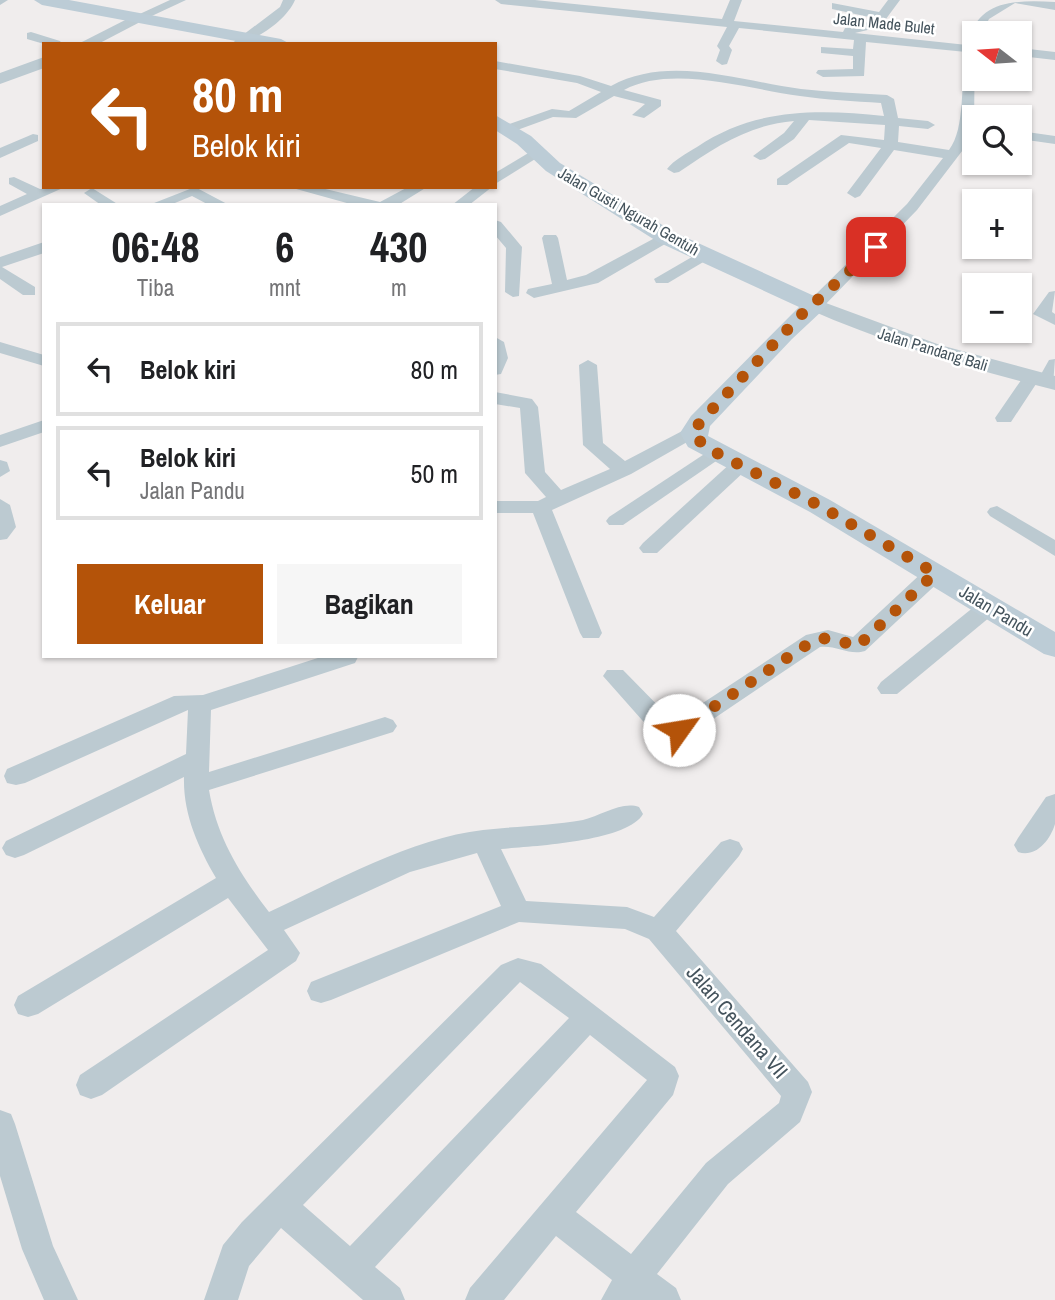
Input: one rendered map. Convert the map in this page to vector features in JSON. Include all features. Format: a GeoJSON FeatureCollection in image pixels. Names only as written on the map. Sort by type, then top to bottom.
{"type":"FeatureCollection","features":[{"type":"Feature","properties":{"kind":"main road"},"geometry":{"type":"LineString","coordinates":[[42,0],[242,41]]}},
{"type":"Feature","properties":{"kind":"main road","name":"Jalan Gusti Ngurah Gentuh"},"geometry":{"type":"LineString","coordinates":[[504,131],[606,202],[666,237],[813,304]]}},
{"type":"Feature","properties":{"kind":"main road"},"geometry":{"type":"LineString","coordinates":[[693,433],[700,422],[813,304]]}},
{"type":"Feature","properties":{"kind":"main road","name":"Jalan Pandu"},"geometry":{"type":"LineString","coordinates":[[693,433],[697,442],[727,460],[820,506],[1055,646]]}},
{"type":"Feature","properties":{"kind":"street"},"geometry":{"type":"LineString","coordinates":[[90,42],[136,18],[180,0]]}},
{"type":"Feature","properties":{"kind":"street"},"geometry":{"type":"LineString","coordinates":[[242,41],[285,9],[289,0]]}},
{"type":"Feature","properties":{"kind":"street","name":"Jalan Made Bulet"},"geometry":{"type":"LineString","coordinates":[[501,0],[581,4],[860,36],[962,42]]}},
{"type":"Feature","properties":{"kind":"street"},"geometry":{"type":"LineString","coordinates":[[722,61],[726,51],[723,46],[736,0]]}},
{"type":"Feature","properties":{"kind":"street"},"geometry":{"type":"LineString","coordinates":[[835,33],[871,26],[883,16],[894,0]]}},
{"type":"Feature","properties":{"kind":"street"},"geometry":{"type":"LineString","coordinates":[[982,21],[984,17],[1012,0]]}},
{"type":"Feature","properties":{"kind":"street"},"geometry":{"type":"LineString","coordinates":[[1018,0],[1055,6]]}},
{"type":"Feature","properties":{"kind":"street"},"geometry":{"type":"LineString","coordinates":[[836,6],[883,16]]}},
{"type":"Feature","properties":{"kind":"street"},"geometry":{"type":"LineString","coordinates":[[31,36],[50,42]]}},
{"type":"Feature","properties":{"kind":"street"},"geometry":{"type":"LineString","coordinates":[[822,73],[859,73],[860,36]]}},
{"type":"Feature","properties":{"kind":"street"},"geometry":{"type":"LineString","coordinates":[[825,50],[858,53]]}},
{"type":"Feature","properties":{"kind":"street"},"geometry":{"type":"LineString","coordinates":[[1032,53],[1055,56]]}},
{"type":"Feature","properties":{"kind":"street"},"geometry":{"type":"LineString","coordinates":[[0,79],[42,63]]}},
{"type":"Feature","properties":{"kind":"street"},"geometry":{"type":"LineString","coordinates":[[497,65],[580,80],[656,103],[639,115]]}},
{"type":"Feature","properties":{"kind":"street"},"geometry":{"type":"LineString","coordinates":[[504,131],[552,113],[571,115],[632,80],[674,73],[803,93],[885,98],[890,101],[891,144],[855,193]]}},
{"type":"Feature","properties":{"kind":"street"},"geometry":{"type":"LineString","coordinates":[[760,156],[789,136],[804,117]]}},
{"type":"Feature","properties":{"kind":"street"},"geometry":{"type":"LineString","coordinates":[[674,169],[734,131],[772,119],[804,117],[928,125]]}},
{"type":"Feature","properties":{"kind":"street"},"geometry":{"type":"LineString","coordinates":[[1032,137],[1055,140]]}},
{"type":"Feature","properties":{"kind":"street"},"geometry":{"type":"LineString","coordinates":[[0,154],[33,138]]}},
{"type":"Feature","properties":{"kind":"street"},"geometry":{"type":"LineString","coordinates":[[782,181],[843,139],[954,155]]}},
{"type":"Feature","properties":{"kind":"street"},"geometry":{"type":"LineString","coordinates":[[813,304],[876,247],[962,142]]}},
{"type":"Feature","properties":{"kind":"street"},"geometry":{"type":"LineString","coordinates":[[497,179],[535,153]]}},
{"type":"Feature","properties":{"kind":"street"},"geometry":{"type":"LineString","coordinates":[[14,181],[40,195]]}},
{"type":"Feature","properties":{"kind":"street"},"geometry":{"type":"LineString","coordinates":[[0,211],[54,189]]}},
{"type":"Feature","properties":{"kind":"street"},"geometry":{"type":"LineString","coordinates":[[161,203],[193,189],[218,203]]}},
{"type":"Feature","properties":{"kind":"street"},"geometry":{"type":"LineString","coordinates":[[305,189],[366,203]]}},
{"type":"Feature","properties":{"kind":"street"},"geometry":{"type":"LineString","coordinates":[[390,203],[417,189]]}},
{"type":"Feature","properties":{"kind":"street"},"geometry":{"type":"LineString","coordinates":[[92,193],[109,203]]}},
{"type":"Feature","properties":{"kind":"street"},"geometry":{"type":"LineString","coordinates":[[497,227],[514,247],[513,292]]}},
{"type":"Feature","properties":{"kind":"street"},"geometry":{"type":"LineString","coordinates":[[534,293],[593,279],[666,237]]}},
{"type":"Feature","properties":{"kind":"street"},"geometry":{"type":"LineString","coordinates":[[550,238],[561,288]]}},
{"type":"Feature","properties":{"kind":"street"},"geometry":{"type":"LineString","coordinates":[[0,263],[42,248]]}},
{"type":"Feature","properties":{"kind":"street"},"geometry":{"type":"LineString","coordinates":[[662,279],[704,255]]}},
{"type":"Feature","properties":{"kind":"street"},"geometry":{"type":"LineString","coordinates":[[0,272],[29,291]]}},
{"type":"Feature","properties":{"kind":"street"},"geometry":{"type":"LineString","coordinates":[[1055,296],[1042,314],[1055,320]]}},
{"type":"Feature","properties":{"kind":"street","name":"Jalan Pandang Bali"},"geometry":{"type":"LineString","coordinates":[[813,304],[881,334],[938,354],[1047,376]]}},
{"type":"Feature","properties":{"kind":"street"},"geometry":{"type":"LineString","coordinates":[[0,347],[42,360]]}},
{"type":"Feature","properties":{"kind":"street"},"geometry":{"type":"LineString","coordinates":[[588,365],[593,445],[624,470]]}},
{"type":"Feature","properties":{"kind":"street"},"geometry":{"type":"LineString","coordinates":[[1004,418],[1047,376]]}},
{"type":"Feature","properties":{"kind":"street"},"geometry":{"type":"LineString","coordinates":[[497,398],[525,402],[529,407],[535,473],[549,503],[591,633]]}},
{"type":"Feature","properties":{"kind":"street"},"geometry":{"type":"LineString","coordinates":[[0,441],[42,427]]}},
{"type":"Feature","properties":{"kind":"street"},"geometry":{"type":"LineString","coordinates":[[506,509],[549,503],[624,470],[693,433]]}},
{"type":"Feature","properties":{"kind":"street"},"geometry":{"type":"LineString","coordinates":[[616,520],[727,460]]}},
{"type":"Feature","properties":{"kind":"street"},"geometry":{"type":"LineString","coordinates":[[650,548],[727,460]]}},
{"type":"Feature","properties":{"kind":"street"},"geometry":{"type":"LineString","coordinates":[[0,505],[6,527],[0,534]]}},
{"type":"Feature","properties":{"kind":"street"},"geometry":{"type":"LineString","coordinates":[[997,512],[1055,549]]}},
{"type":"Feature","properties":{"kind":"street"},"geometry":{"type":"LineString","coordinates":[[615,676],[666,731],[679,730],[814,640],[828,638],[858,646],[935,573]]}},
{"type":"Feature","properties":{"kind":"street"},"geometry":{"type":"LineString","coordinates":[[889,688],[988,607]]}},
{"type":"Feature","properties":{"kind":"street"},"geometry":{"type":"LineString","coordinates":[[199,705],[344,658]]}},
{"type":"Feature","properties":{"kind":"street"},"geometry":{"type":"LineString","coordinates":[[16,776],[182,702],[194,701],[199,705]]}},
{"type":"Feature","properties":{"kind":"street"},"geometry":{"type":"LineString","coordinates":[[91,1085],[286,953],[232,882],[206,832],[196,785],[199,705]]}},
{"type":"Feature","properties":{"kind":"street"},"geometry":{"type":"LineString","coordinates":[[196,785],[385,726]]}},
{"type":"Feature","properties":{"kind":"street"},"geometry":{"type":"LineString","coordinates":[[15,848],[198,759]]}},
{"type":"Feature","properties":{"kind":"street"},"geometry":{"type":"LineString","coordinates":[[1027,845],[1055,804]]}},
{"type":"Feature","properties":{"kind":"street"},"geometry":{"type":"LineString","coordinates":[[265,926],[423,857],[484,840],[598,829],[630,814]]}},
{"type":"Feature","properties":{"kind":"street"},"geometry":{"type":"LineString","coordinates":[[321,991],[517,911],[484,840]]}},
{"type":"Feature","properties":{"kind":"street"},"geometry":{"type":"LineString","coordinates":[[659,931],[730,849]]}},
{"type":"Feature","properties":{"kind":"street"},"geometry":{"type":"LineString","coordinates":[[28,1005],[232,882]]}},
{"type":"Feature","properties":{"kind":"street","name":"Jalan Cendana VII"},"geometry":{"type":"LineString","coordinates":[[517,911],[627,918],[659,931],[797,1092],[797,1101],[790,1114],[731,1160],[626,1289]]}},
{"type":"Feature","properties":{"kind":"street"},"geometry":{"type":"LineString","coordinates":[[221,1300],[235,1257],[254,1233],[282,1208],[511,973],[519,970],[531,972],[664,1076],[662,1085],[482,1300]]}},
{"type":"Feature","properties":{"kind":"street"},"geometry":{"type":"LineString","coordinates":[[351,1269],[590,1016]]}},
{"type":"Feature","properties":{"kind":"street"},"geometry":{"type":"LineString","coordinates":[[0,1124],[37,1249],[61,1300]]}},
{"type":"Feature","properties":{"kind":"street"},"geometry":{"type":"LineString","coordinates":[[282,1208],[388,1300]]}},
{"type":"Feature","properties":{"kind":"street"},"geometry":{"type":"LineString","coordinates":[[554,1214],[626,1289],[664,1300]]}},
{"type":"Feature","properties":{"kind":"route"},"geometry":{"type":"LineString","coordinates":[[679,730],[775,669],[814,640],[828,638],[858,646],[935,573],[820,506],[705,447],[697,442],[693,433],[700,422],[802,314],[876,247]]}}]}
